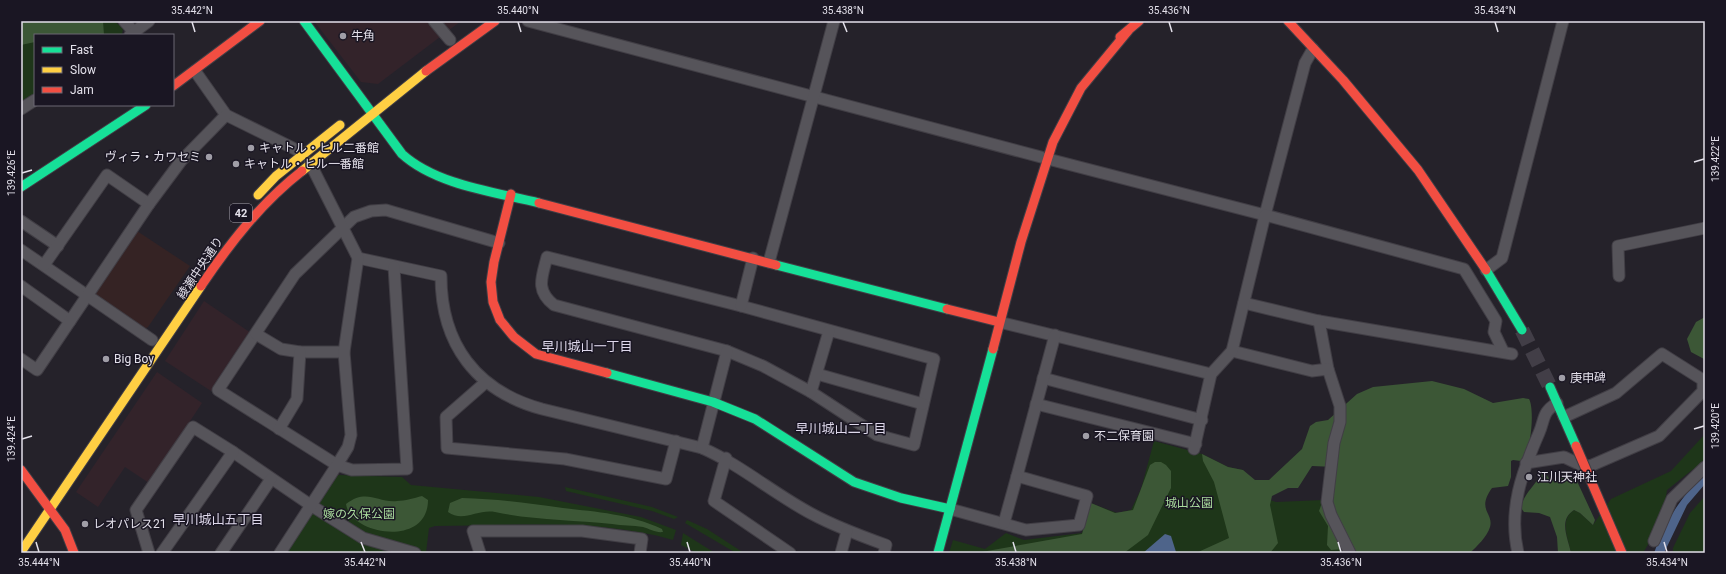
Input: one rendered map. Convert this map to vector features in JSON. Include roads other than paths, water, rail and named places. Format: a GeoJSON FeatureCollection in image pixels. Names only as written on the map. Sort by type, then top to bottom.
{"type":"FeatureCollection","features":[{"type":"Feature","properties":{"kind":"street"},"geometry":{"type":"LineString","coordinates":[[124,21],[132,33],[149,21]]}},
{"type":"Feature","properties":{"kind":"street"},"geometry":{"type":"LineString","coordinates":[[174,85],[260,21]]}},
{"type":"Feature","properties":{"kind":"street"},"geometry":{"type":"LineString","coordinates":[[304,21],[402,154],[424,171],[437,177],[511,194],[999,322],[1211,374]]}},
{"type":"Feature","properties":{"kind":"street"},"geometry":{"type":"LineString","coordinates":[[434,21],[450,40]]}},
{"type":"Feature","properties":{"kind":"street","name":"綾瀬中央通り"},"geometry":{"type":"LineString","coordinates":[[21,552],[50,507],[225,251],[255,214],[285,184],[310,163],[373,115],[408,85],[495,21]]}},
{"type":"Feature","properties":{"kind":"street"},"geometry":{"type":"LineString","coordinates":[[528,21],[1265,215],[1464,269],[1496,321],[1494,332],[1508,353],[1319,321],[1244,303]]}},
{"type":"Feature","properties":{"kind":"street"},"geometry":{"type":"LineString","coordinates":[[769,262],[834,21]]}},
{"type":"Feature","properties":{"kind":"street"},"geometry":{"type":"LineString","coordinates":[[938,553],[999,322],[1022,242],[1028,205],[1056,119],[1075,84],[1098,56],[1139,21]]}},
{"type":"Feature","properties":{"kind":"street"},"geometry":{"type":"LineString","coordinates":[[1288,21],[1343,80],[1418,170],[1486,270],[1522,330]]}},
{"type":"Feature","properties":{"kind":"street"},"geometry":{"type":"LineString","coordinates":[[1486,270],[1502,258],[1563,21]]}},
{"type":"Feature","properties":{"kind":"street"},"geometry":{"type":"LineString","coordinates":[[1036,404],[1195,446],[1211,374],[1232,351],[1265,215],[1305,62],[1313,49]]}},
{"type":"Feature","properties":{"kind":"street"},"geometry":{"type":"LineString","coordinates":[[194,71],[226,115],[303,153]]}},
{"type":"Feature","properties":{"kind":"street"},"geometry":{"type":"LineString","coordinates":[[356,113],[376,98]]}},
{"type":"Feature","properties":{"kind":"street"},"geometry":{"type":"LineString","coordinates":[[21,109],[34,101]]}},
{"type":"Feature","properties":{"kind":"street"},"geometry":{"type":"LineString","coordinates":[[21,187],[131,109],[142,106]]}},
{"type":"Feature","properties":{"kind":"street"},"geometry":{"type":"LineString","coordinates":[[21,359],[37,370],[149,204],[181,161],[226,115]]}},
{"type":"Feature","properties":{"kind":"street","name":"42"},"geometry":{"type":"LineString","coordinates":[[249,204],[276,176],[303,153],[348,120]]}},
{"type":"Feature","properties":{"kind":"street"},"geometry":{"type":"LineString","coordinates":[[280,553],[312,506],[348,447],[351,435],[344,352],[358,258],[310,163]]}},
{"type":"Feature","properties":{"kind":"street"},"geometry":{"type":"LineString","coordinates":[[44,265],[107,175],[149,204]]}},
{"type":"Feature","properties":{"kind":"street"},"geometry":{"type":"LineString","coordinates":[[511,194],[492,271],[490,286],[492,300],[503,325],[522,346],[536,354],[713,402],[755,419],[854,482],[901,498],[950,509],[1026,530],[1079,525],[1087,496],[1017,476]]}},
{"type":"Feature","properties":{"kind":"street"},"geometry":{"type":"LineString","coordinates":[[394,267],[407,469],[352,470],[337,465],[218,390],[295,274],[354,217],[371,211],[386,210],[499,243]]}},
{"type":"Feature","properties":{"kind":"street"},"geometry":{"type":"LineString","coordinates":[[21,221],[58,246]]}},
{"type":"Feature","properties":{"kind":"street"},"geometry":{"type":"LineString","coordinates":[[1619,276],[1618,246],[1705,228]]}},
{"type":"Feature","properties":{"kind":"street"},"geometry":{"type":"LineString","coordinates":[[21,250],[44,265],[86,297],[151,340]]}},
{"type":"Feature","properties":{"kind":"street"},"geometry":{"type":"LineString","coordinates":[[547,257],[740,306],[934,359],[914,446],[877,435],[811,392],[763,366],[727,351],[554,306],[542,292],[540,282],[547,257]]}},
{"type":"Feature","properties":{"kind":"street"},"geometry":{"type":"LineString","coordinates":[[358,258],[441,276],[441,299],[447,324],[457,348],[470,367],[486,382],[523,404],[702,448],[726,458],[811,514],[847,531],[886,546],[884,553]]}},
{"type":"Feature","properties":{"kind":"street"},"geometry":{"type":"LineString","coordinates":[[740,306],[753,258]]}},
{"type":"Feature","properties":{"kind":"street"},"geometry":{"type":"LineString","coordinates":[[21,286],[72,319]]}},
{"type":"Feature","properties":{"kind":"street"},"geometry":{"type":"LineString","coordinates":[[1319,321],[1328,370],[1340,406],[1340,422],[1334,443],[1327,502],[1331,515],[1350,553]]}},
{"type":"Feature","properties":{"kind":"street"},"geometry":{"type":"LineString","coordinates":[[811,392],[829,331]]}},
{"type":"Feature","properties":{"kind":"street"},"geometry":{"type":"LineString","coordinates":[[256,334],[281,349],[300,352],[344,352]]}},
{"type":"Feature","properties":{"kind":"street"},"geometry":{"type":"LineString","coordinates":[[1004,523],[1055,335]]}},
{"type":"Feature","properties":{"kind":"street"},"geometry":{"type":"LineString","coordinates":[[702,448],[727,351]]}},
{"type":"Feature","properties":{"kind":"street"},"geometry":{"type":"LineString","coordinates":[[1232,351],[1312,371],[1328,370]]}},
{"type":"Feature","properties":{"kind":"street"},"geometry":{"type":"LineString","coordinates":[[279,429],[297,399],[300,352]]}},
{"type":"Feature","properties":{"kind":"street"},"geometry":{"type":"LineString","coordinates":[[1526,463],[1564,457],[1581,466],[1590,466],[1659,436],[1704,391],[1703,380],[1662,354],[1616,393],[1564,416]]}},
{"type":"Feature","properties":{"kind":"street"},"geometry":{"type":"LineString","coordinates":[[817,374],[923,404]]}},
{"type":"Feature","properties":{"kind":"street"},"geometry":{"type":"LineString","coordinates":[[1043,378],[1202,420]]}},
{"type":"Feature","properties":{"kind":"street"},"geometry":{"type":"LineString","coordinates":[[486,382],[446,417],[447,448],[566,459],[666,480],[676,441]]}},
{"type":"Feature","properties":{"kind":"street"},"geometry":{"type":"LineString","coordinates":[[1550,387],[1564,416],[1622,553]]}},
{"type":"Feature","properties":{"kind":"street"},"geometry":{"type":"LineString","coordinates":[[1518,553],[1514,511],[1517,492],[1526,463],[1540,430],[1545,412],[1557,403]]}},
{"type":"Feature","properties":{"kind":"street"},"geometry":{"type":"LineString","coordinates":[[149,553],[136,510],[193,427],[363,538],[415,553]]}},
{"type":"Feature","properties":{"kind":"street"},"geometry":{"type":"LineString","coordinates":[[162,553],[233,452]]}},
{"type":"Feature","properties":{"kind":"street"},"geometry":{"type":"LineString","coordinates":[[726,458],[714,501],[790,553]]}},
{"type":"Feature","properties":{"kind":"street"},"geometry":{"type":"LineString","coordinates":[[1654,541],[1672,498],[1705,467]]}},
{"type":"Feature","properties":{"kind":"street"},"geometry":{"type":"LineString","coordinates":[[21,470],[41,503],[50,507],[65,530],[74,553]]}},
{"type":"Feature","properties":{"kind":"street"},"geometry":{"type":"LineString","coordinates":[[221,553],[271,479]]}},
{"type":"Feature","properties":{"kind":"street"},"geometry":{"type":"LineString","coordinates":[[41,503],[50,490]]}},
{"type":"Feature","properties":{"kind":"street"},"geometry":{"type":"LineString","coordinates":[[480,553],[473,531],[582,531],[642,539],[640,553]]}},
{"type":"Feature","properties":{"kind":"street"},"geometry":{"type":"LineString","coordinates":[[841,553],[847,531]]}},
{"type":"Feature","properties":{"kind":"water"},"geometry":{"type":"Polygon","coordinates":[[[1705,475],[1705,484],[1687,505],[1664,553],[1654,553],[1663,531],[1674,511],[1688,492],[1705,475]]]}},
{"type":"Feature","properties":{"kind":"water"},"geometry":{"type":"Polygon","coordinates":[[[1165,534],[1171,536],[1176,552],[1143,553],[1165,534]]]}},
{"type":"Feature","properties":{"kind":"tunnel"},"geometry":{"type":"LineString","coordinates":[[1522,330],[1550,387]]}},
{"type":"Feature","properties":{"kind":"place","name":"牛角"},"geometry":{"type":"Point","coordinates":[343,36]}},
{"type":"Feature","properties":{"kind":"place","name":"キャトル・ヒル二番館"},"geometry":{"type":"Point","coordinates":[251,148]}},
{"type":"Feature","properties":{"kind":"place","name":"ヴィラ・カワセミ"},"geometry":{"type":"Point","coordinates":[209,157]}},
{"type":"Feature","properties":{"kind":"place","name":"キャトル・ヒル一番館"},"geometry":{"type":"Point","coordinates":[236,164]}},
{"type":"Feature","properties":{"kind":"place","name":"Big Boy"},"geometry":{"type":"Point","coordinates":[106,359]}},
{"type":"Feature","properties":{"kind":"place","name":"庚申碑"},"geometry":{"type":"Point","coordinates":[1562,378]}},
{"type":"Feature","properties":{"kind":"place","name":"不二保育園"},"geometry":{"type":"Point","coordinates":[1086,436]}},
{"type":"Feature","properties":{"kind":"place","name":"江川天神社"},"geometry":{"type":"Point","coordinates":[1529,477]}},
{"type":"Feature","properties":{"kind":"place","name":"レオパレス21"},"geometry":{"type":"Point","coordinates":[85,524]}},
{"type":"Feature","properties":{"kind":"district","name":"早川城山一丁目"},"geometry":{"type":"Point","coordinates":[587,346]}},
{"type":"Feature","properties":{"kind":"district","name":"早川城山二丁目"},"geometry":{"type":"Point","coordinates":[841,428]}},
{"type":"Feature","properties":{"kind":"district","name":"早川城山五丁目"},"geometry":{"type":"Point","coordinates":[218,519]}},
{"type":"Feature","properties":{"kind":"park label","name":"城山公園"},"geometry":{"type":"Point","coordinates":[1189,503]}},
{"type":"Feature","properties":{"kind":"park label","name":"嫁の久保公園"},"geometry":{"type":"Point","coordinates":[359,514]}}]}
